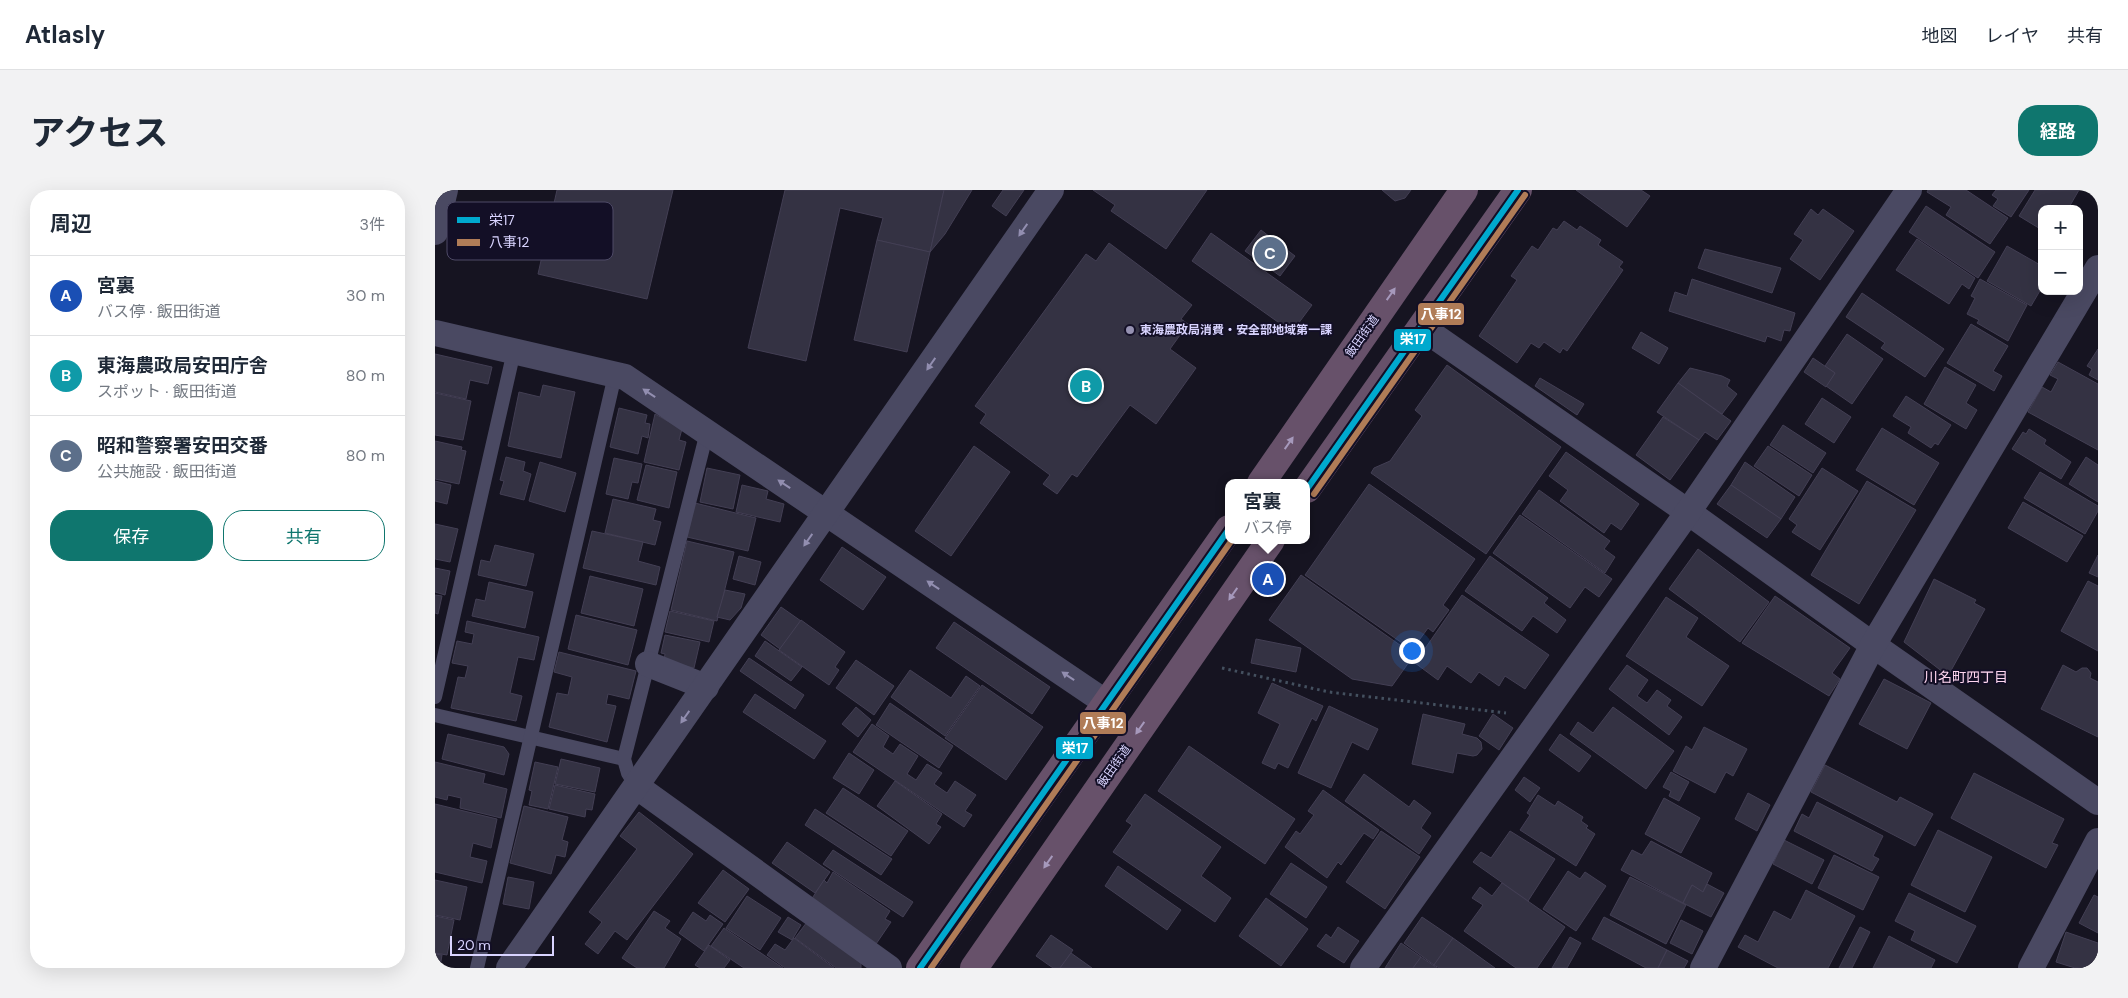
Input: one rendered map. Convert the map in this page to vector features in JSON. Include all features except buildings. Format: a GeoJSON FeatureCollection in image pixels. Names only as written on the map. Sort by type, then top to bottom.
{"type":"FeatureCollection","features":[{"type":"Feature","properties":{"kind":"highway","name":"飯田街道"},"geometry":{"type":"LineString","coordinates":[[1264,479],[1464,190]]}},
{"type":"Feature","properties":{"kind":"highway"},"geometry":{"type":"LineString","coordinates":[[1310,485],[1518,190]]}},
{"type":"Feature","properties":{"kind":"highway"},"geometry":{"type":"LineString","coordinates":[[921,968],[1225,535]]}},
{"type":"Feature","properties":{"kind":"highway","name":"飯田街道"},"geometry":{"type":"LineString","coordinates":[[980,966],[1268,544]]}},
{"type":"Feature","properties":{"kind":"street"},"geometry":{"type":"LineString","coordinates":[[435,232],[445,190]]}},
{"type":"Feature","properties":{"kind":"street"},"geometry":{"type":"LineString","coordinates":[[509,968],[1051,190]]}},
{"type":"Feature","properties":{"kind":"street"},"geometry":{"type":"LineString","coordinates":[[1363,968],[1689,512],[1909,190]]}},
{"type":"Feature","properties":{"kind":"street"},"geometry":{"type":"LineString","coordinates":[[1703,968],[1873,645],[2098,268]]}},
{"type":"Feature","properties":{"kind":"street"},"geometry":{"type":"LineString","coordinates":[[1421,327],[1689,512],[1873,645],[2098,802]]}},
{"type":"Feature","properties":{"kind":"street"},"geometry":{"type":"LineString","coordinates":[[435,333],[625,377],[1108,704]]}},
{"type":"Feature","properties":{"kind":"street"},"geometry":{"type":"LineString","coordinates":[[648,664],[706,687]]}},
{"type":"Feature","properties":{"kind":"street"},"geometry":{"type":"LineString","coordinates":[[636,786],[889,968]]}},
{"type":"Feature","properties":{"kind":"street"},"geometry":{"type":"LineString","coordinates":[[2031,968],[2098,841]]}},
{"type":"Feature","properties":{"kind":"lane"},"geometry":{"type":"LineString","coordinates":[[435,697],[514,351]]}},
{"type":"Feature","properties":{"kind":"lane"},"geometry":{"type":"LineString","coordinates":[[477,968],[615,375]]}},
{"type":"Feature","properties":{"kind":"lane"},"geometry":{"type":"LineString","coordinates":[[636,786],[628,774],[624,759],[707,432]]}},
{"type":"Feature","properties":{"kind":"lane"},"geometry":{"type":"LineString","coordinates":[[435,715],[624,759]]}},
{"type":"Feature","properties":{"kind":"path"},"geometry":{"type":"LineString","coordinates":[[1187,661],[1329,692],[1541,717]]}},
{"type":"Feature","properties":{"kind":"transit line","name":"栄17"},"geometry":{"type":"LineString","coordinates":[[1310,485],[1518,190]]}},
{"type":"Feature","properties":{"kind":"transit line","name":"八事12"},"geometry":{"type":"LineString","coordinates":[[1314,494],[1525,195]]}},
{"type":"Feature","properties":{"kind":"transit line","name":"栄17"},"geometry":{"type":"LineString","coordinates":[[920,968],[1225,535]]}},
{"type":"Feature","properties":{"kind":"transit line","name":"八事12"},"geometry":{"type":"LineString","coordinates":[[931,968],[1229,544]]}},
{"type":"Feature","properties":{"kind":"place","name":"昭和警察署安田交番"},"geometry":{"type":"Point","coordinates":[1270,253]}},
{"type":"Feature","properties":{"kind":"place","name":"東海農政局消費・安全部地域第一課"},"geometry":{"type":"Point","coordinates":[1130,330]}},
{"type":"Feature","properties":{"kind":"place","name":"東海農政局安田庁舎"},"geometry":{"type":"Point","coordinates":[1086,386]}},
{"type":"Feature","properties":{"kind":"place","name":"宮裏"},"geometry":{"type":"Point","coordinates":[1268,579]}},
{"type":"Feature","properties":{"kind":"district","name":"川名町四丁目"},"geometry":{"type":"Point","coordinates":[1966,677]}}]}
